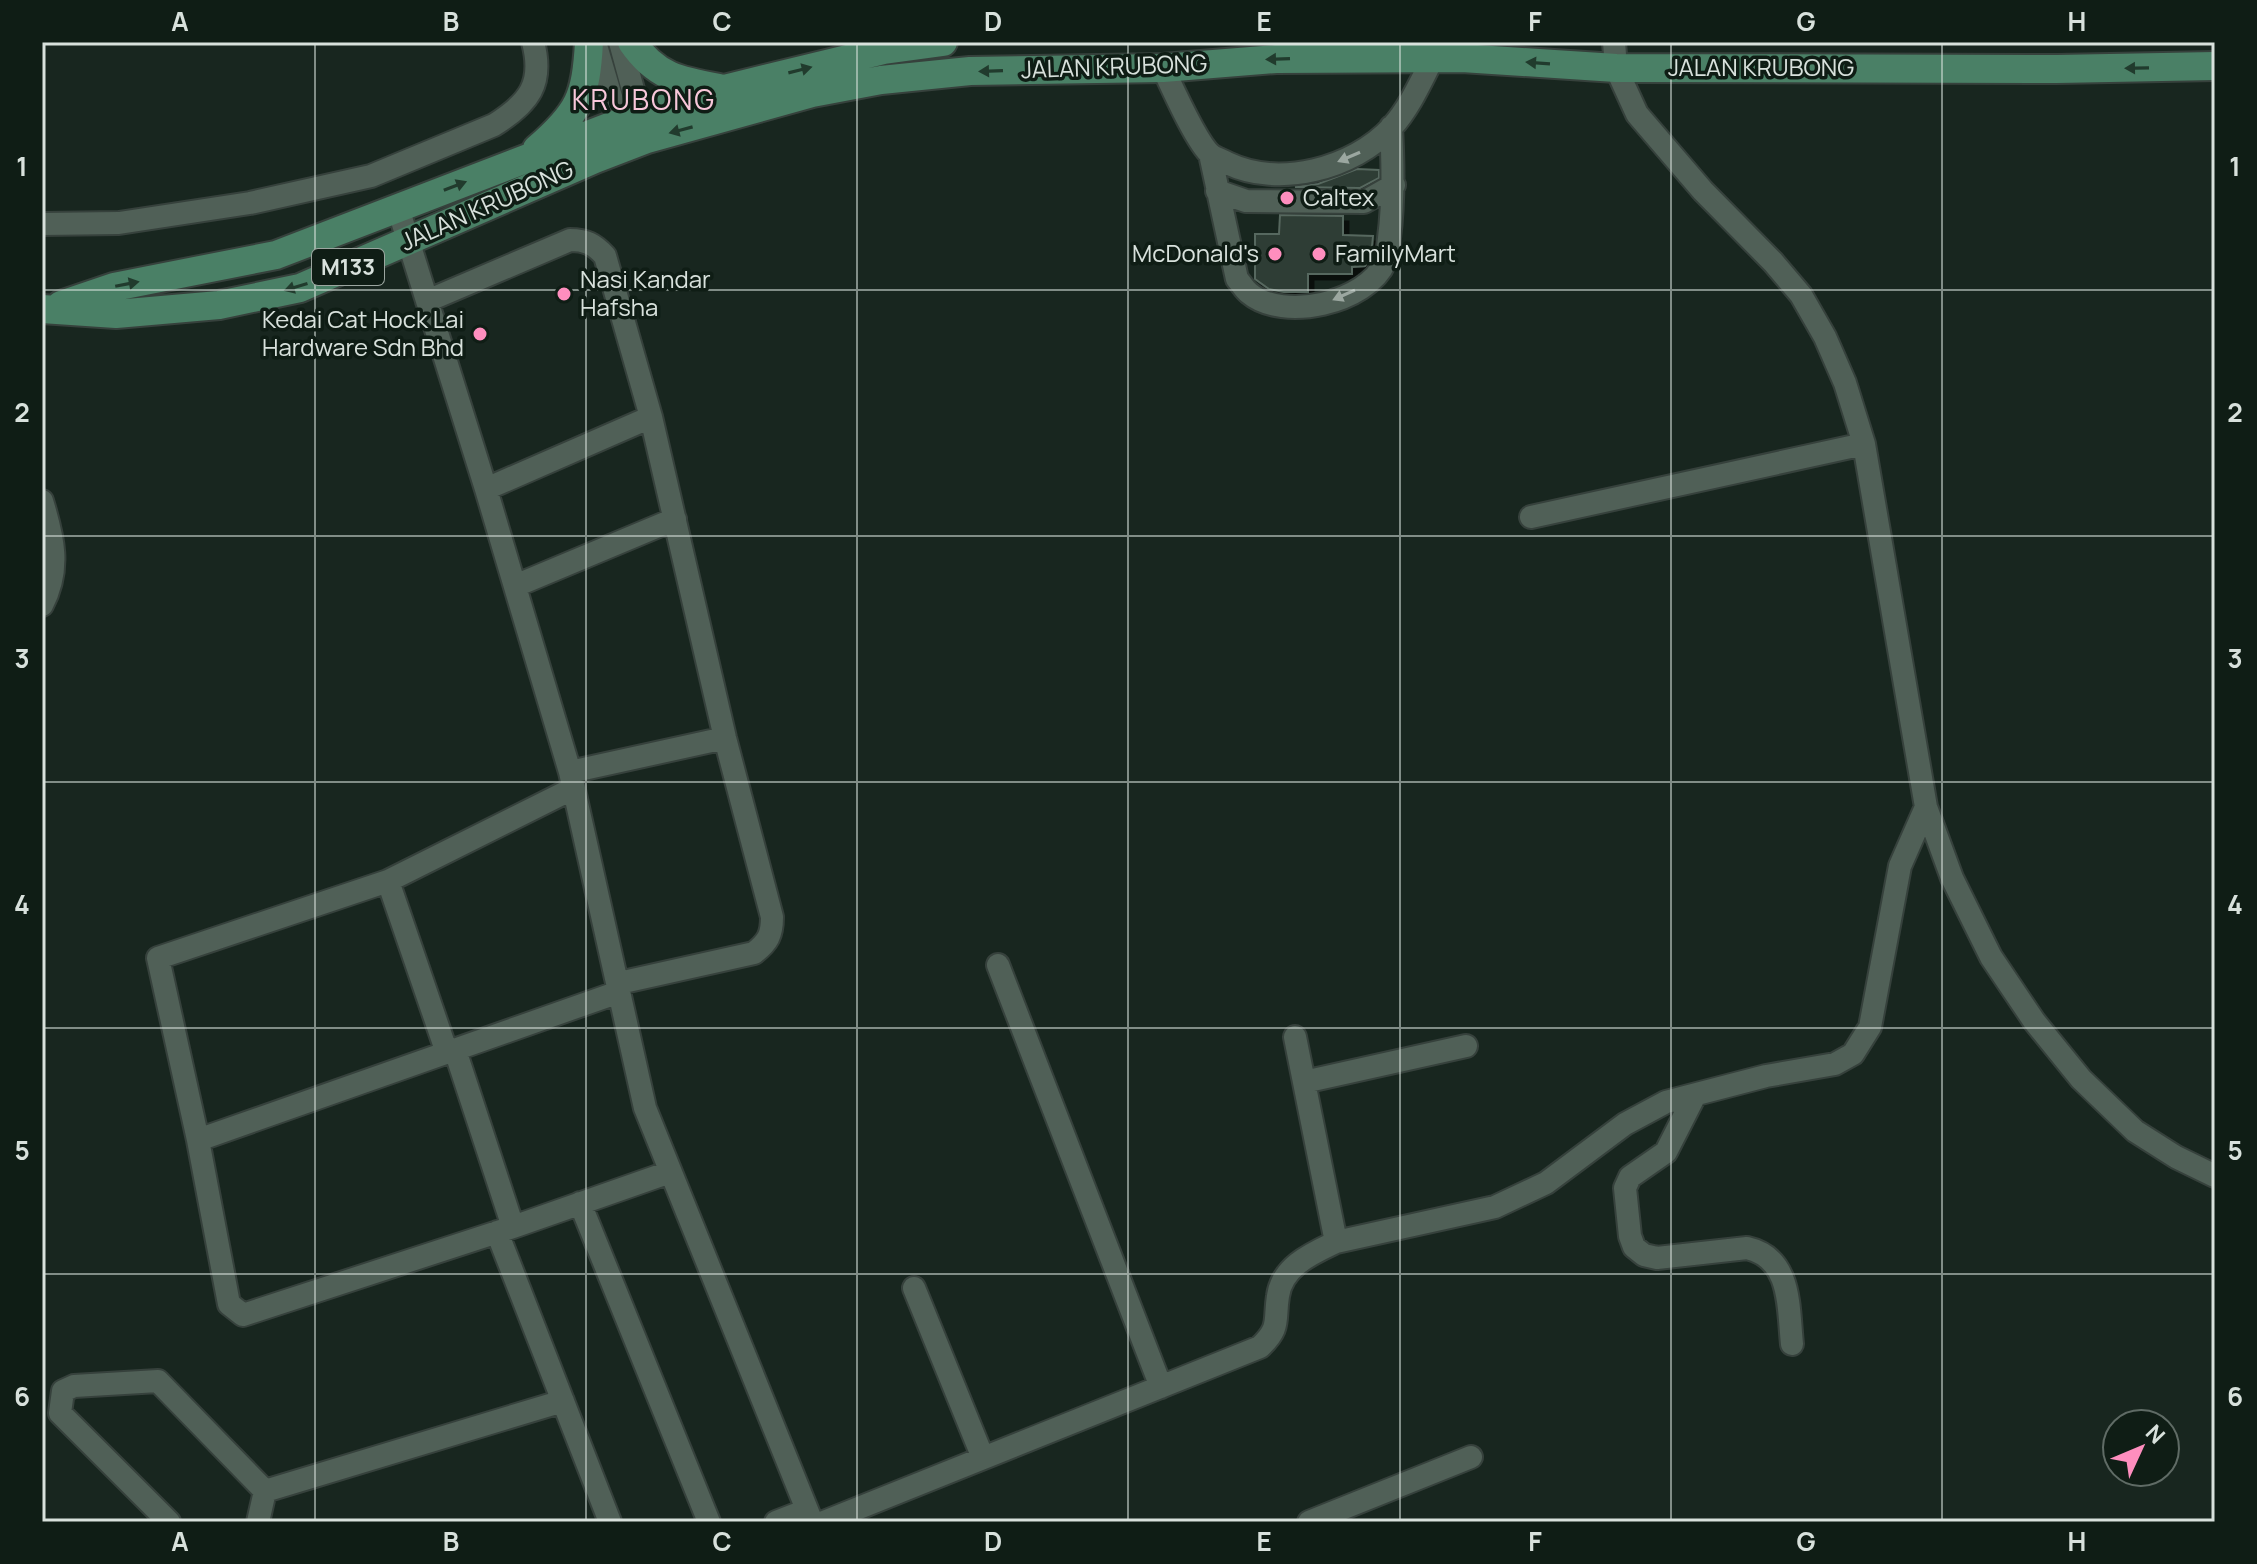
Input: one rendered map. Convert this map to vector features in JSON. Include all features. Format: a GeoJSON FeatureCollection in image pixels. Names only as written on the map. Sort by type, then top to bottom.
{"type":"FeatureCollection","features":[{"type":"Feature","properties":{"kind":"main road"},"geometry":{"type":"LineString","coordinates":[[527,158],[557,132],[576,109],[587,79],[589,42]]}},
{"type":"Feature","properties":{"kind":"main road"},"geometry":{"type":"LineString","coordinates":[[632,42],[655,68],[679,81],[724,89]]}},
{"type":"Feature","properties":{"kind":"main road","name":"JALAN KRUBONG"},"geometry":{"type":"LineString","coordinates":[[48,308],[116,314],[219,305],[300,288],[408,240],[724,89],[884,50],[943,42]]}},
{"type":"Feature","properties":{"kind":"main road","name":"JALAN KRUBONG"},"geometry":{"type":"LineString","coordinates":[[48,308],[114,287],[276,255],[527,158],[632,131],[881,80],[970,71],[1163,68],[1276,59],[1615,55],[2057,69],[2215,66]]}},
{"type":"Feature","properties":{"kind":"street"},"geometry":{"type":"LineString","coordinates":[[42,224],[119,223],[250,203],[371,176],[494,125],[510,115],[524,103],[537,75],[538,62],[533,42]]}},
{"type":"Feature","properties":{"kind":"street"},"geometry":{"type":"LineString","coordinates":[[595,42],[632,131]]}},
{"type":"Feature","properties":{"kind":"street"},"geometry":{"type":"LineString","coordinates":[[620,42],[632,131]]}},
{"type":"Feature","properties":{"kind":"street"},"geometry":{"type":"LineString","coordinates":[[1615,55],[1637,114],[1703,191],[1801,295],[1825,337],[1845,383],[1864,444],[1926,807],[1952,878],[1991,957],[2034,1021],[2081,1079],[2135,1131],[2176,1157],[2215,1176]]}},
{"type":"Feature","properties":{"kind":"street"},"geometry":{"type":"LineString","coordinates":[[1210,154],[1245,171],[1292,174],[1362,152],[1391,127],[1411,101],[1433,58]]}},
{"type":"Feature","properties":{"kind":"street"},"geometry":{"type":"LineString","coordinates":[[1163,68],[1210,154],[1237,279],[1250,294],[1279,306],[1311,307],[1337,300],[1375,277],[1386,261],[1394,185],[1391,127]]}},
{"type":"Feature","properties":{"kind":"street"},"geometry":{"type":"LineString","coordinates":[[1217,191],[1246,201],[1364,202],[1394,185]]}},
{"type":"Feature","properties":{"kind":"street"},"geometry":{"type":"LineString","coordinates":[[398,208],[486,489],[572,780],[645,1108],[815,1518]]}},
{"type":"Feature","properties":{"kind":"street"},"geometry":{"type":"LineString","coordinates":[[198,1140],[619,988],[754,953],[765,945],[772,934],[772,917],[725,738],[651,417],[605,256],[595,245],[583,240],[570,240],[427,301]]}},
{"type":"Feature","properties":{"kind":"street"},"geometry":{"type":"LineString","coordinates":[[486,489],[651,417]]}},
{"type":"Feature","properties":{"kind":"street"},"geometry":{"type":"LineString","coordinates":[[1531,517],[1864,444]]}},
{"type":"Feature","properties":{"kind":"street"},"geometry":{"type":"LineString","coordinates":[[42,501],[53,536],[55,556],[54,575],[42,605]]}},
{"type":"Feature","properties":{"kind":"street"},"geometry":{"type":"LineString","coordinates":[[515,586],[675,519]]}},
{"type":"Feature","properties":{"kind":"street"},"geometry":{"type":"LineString","coordinates":[[670,1172],[505,1230],[243,1315],[229,1304],[198,1140],[158,958],[388,881],[572,780],[725,738]]}},
{"type":"Feature","properties":{"kind":"street"},"geometry":{"type":"LineString","coordinates":[[776,1522],[815,1518],[983,1458],[1260,1347],[1272,1336],[1277,1323],[1282,1281],[1308,1255],[1336,1242],[1495,1207],[1546,1183],[1625,1124],[1666,1102],[1766,1076],[1835,1064],[1853,1054],[1870,1027],[1900,866],[1926,807]]}},
{"type":"Feature","properties":{"kind":"street"},"geometry":{"type":"LineString","coordinates":[[388,881],[451,1051],[505,1230],[563,1401],[610,1522]]}},
{"type":"Feature","properties":{"kind":"street"},"geometry":{"type":"LineString","coordinates":[[998,965],[1161,1387]]}},
{"type":"Feature","properties":{"kind":"street"},"geometry":{"type":"LineString","coordinates":[[1295,1037],[1336,1242]]}},
{"type":"Feature","properties":{"kind":"street"},"geometry":{"type":"LineString","coordinates":[[1304,1082],[1466,1046]]}},
{"type":"Feature","properties":{"kind":"street"},"geometry":{"type":"LineString","coordinates":[[1695,1095],[1666,1152],[1630,1177],[1625,1188],[1634,1247],[1644,1255],[1657,1258],[1747,1248],[1759,1250],[1772,1259],[1786,1285],[1792,1344]]}},
{"type":"Feature","properties":{"kind":"street"},"geometry":{"type":"LineString","coordinates":[[580,1203],[709,1522]]}},
{"type":"Feature","properties":{"kind":"street"},"geometry":{"type":"LineString","coordinates":[[914,1288],[983,1458]]}},
{"type":"Feature","properties":{"kind":"street"},"geometry":{"type":"LineString","coordinates":[[169,1522],[60,1413],[63,1391],[74,1386],[158,1381],[265,1491]]}},
{"type":"Feature","properties":{"kind":"street"},"geometry":{"type":"LineString","coordinates":[[265,1491],[563,1401]]}},
{"type":"Feature","properties":{"kind":"street"},"geometry":{"type":"LineString","coordinates":[[1309,1522],[1471,1457]]}},
{"type":"Feature","properties":{"kind":"street"},"geometry":{"type":"LineString","coordinates":[[258,1522],[265,1491]]}},
{"type":"Feature","properties":{"kind":"building"},"geometry":{"type":"Polygon","coordinates":[[[1357,169],[1379,170],[1379,178],[1360,188],[1295,187],[1318,184],[1357,169]]]}},
{"type":"Feature","properties":{"kind":"building"},"geometry":{"type":"Polygon","coordinates":[[[1280,215],[1343,216],[1343,235],[1373,236],[1371,257],[1365,266],[1352,267],[1352,274],[1308,274],[1308,292],[1269,289],[1255,279],[1255,234],[1279,234],[1280,215]]]}},
{"type":"Feature","properties":{"kind":"place","name":"Caltex"},"geometry":{"type":"Point","coordinates":[1287,198]}},
{"type":"Feature","properties":{"kind":"place","name":"McDonald's"},"geometry":{"type":"Point","coordinates":[1275,254]}},
{"type":"Feature","properties":{"kind":"place","name":"FamilyMart"},"geometry":{"type":"Point","coordinates":[1319,254]}},
{"type":"Feature","properties":{"kind":"place","name":"Nasi Kandar Hafsha"},"geometry":{"type":"Point","coordinates":[564,294]}},
{"type":"Feature","properties":{"kind":"place","name":"Kedai Cat Hock Lai Hardware Sdn Bhd"},"geometry":{"type":"Point","coordinates":[480,334]}},
{"type":"Feature","properties":{"kind":"district","name":"KRUBONG"},"geometry":{"type":"Point","coordinates":[644,100]}}]}
